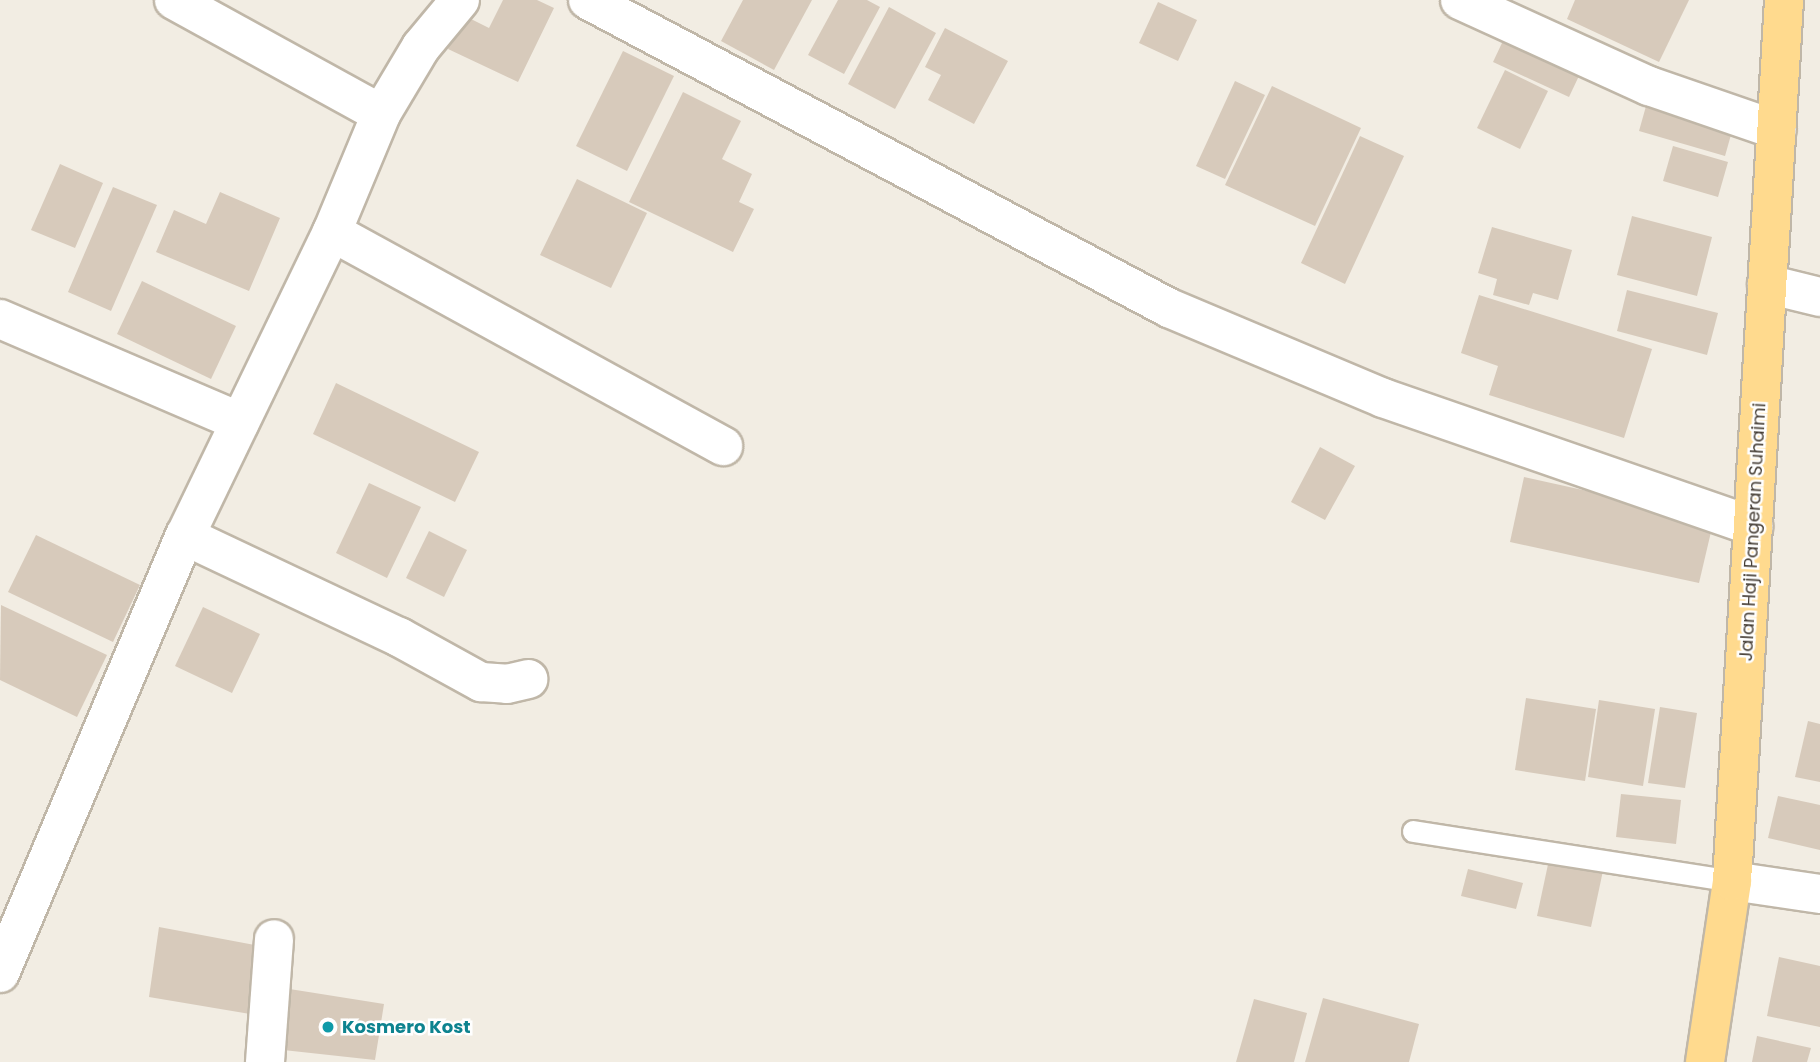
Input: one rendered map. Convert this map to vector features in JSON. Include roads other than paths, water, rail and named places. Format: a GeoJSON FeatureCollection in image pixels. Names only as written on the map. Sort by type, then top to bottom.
{"type":"FeatureCollection","features":[{"type":"Feature","properties":{"kind":"main road","name":"Jalan Haji Pangeran Suhaimi"},"geometry":{"type":"LineString","coordinates":[[1705,1062],[1731,881],[1784,0]]}},
{"type":"Feature","properties":{"kind":"street"},"geometry":{"type":"LineString","coordinates":[[174,0],[381,114]]}},
{"type":"Feature","properties":{"kind":"street"},"geometry":{"type":"LineString","coordinates":[[0,973],[185,536],[332,232],[381,114],[421,47],[460,0]]}},
{"type":"Feature","properties":{"kind":"street"},"geometry":{"type":"LineString","coordinates":[[588,0],[1168,308],[1382,398],[1753,526]]}},
{"type":"Feature","properties":{"kind":"street"},"geometry":{"type":"LineString","coordinates":[[1460,0],[1648,86],[1777,130]]}},
{"type":"Feature","properties":{"kind":"street"},"geometry":{"type":"LineString","coordinates":[[332,232],[723,446]]}},
{"type":"Feature","properties":{"kind":"street"},"geometry":{"type":"LineString","coordinates":[[1768,284],[1820,297]]}},
{"type":"Feature","properties":{"kind":"street"},"geometry":{"type":"LineString","coordinates":[[0,319],[240,422]]}},
{"type":"Feature","properties":{"kind":"street"},"geometry":{"type":"LineString","coordinates":[[185,536],[399,637],[481,682],[507,684],[528,679]]}},
{"type":"Feature","properties":{"kind":"street"},"geometry":{"type":"LineString","coordinates":[[1731,881],[1820,894]]}},
{"type":"Feature","properties":{"kind":"street"},"geometry":{"type":"LineString","coordinates":[[265,1062],[274,939]]}},
{"type":"Feature","properties":{"kind":"lane"},"geometry":{"type":"LineString","coordinates":[[1413,831],[1731,881]]}},
{"type":"Feature","properties":{"kind":"place","name":"Kosmero Kost"},"geometry":{"type":"Point","coordinates":[328,1027]}}]}
